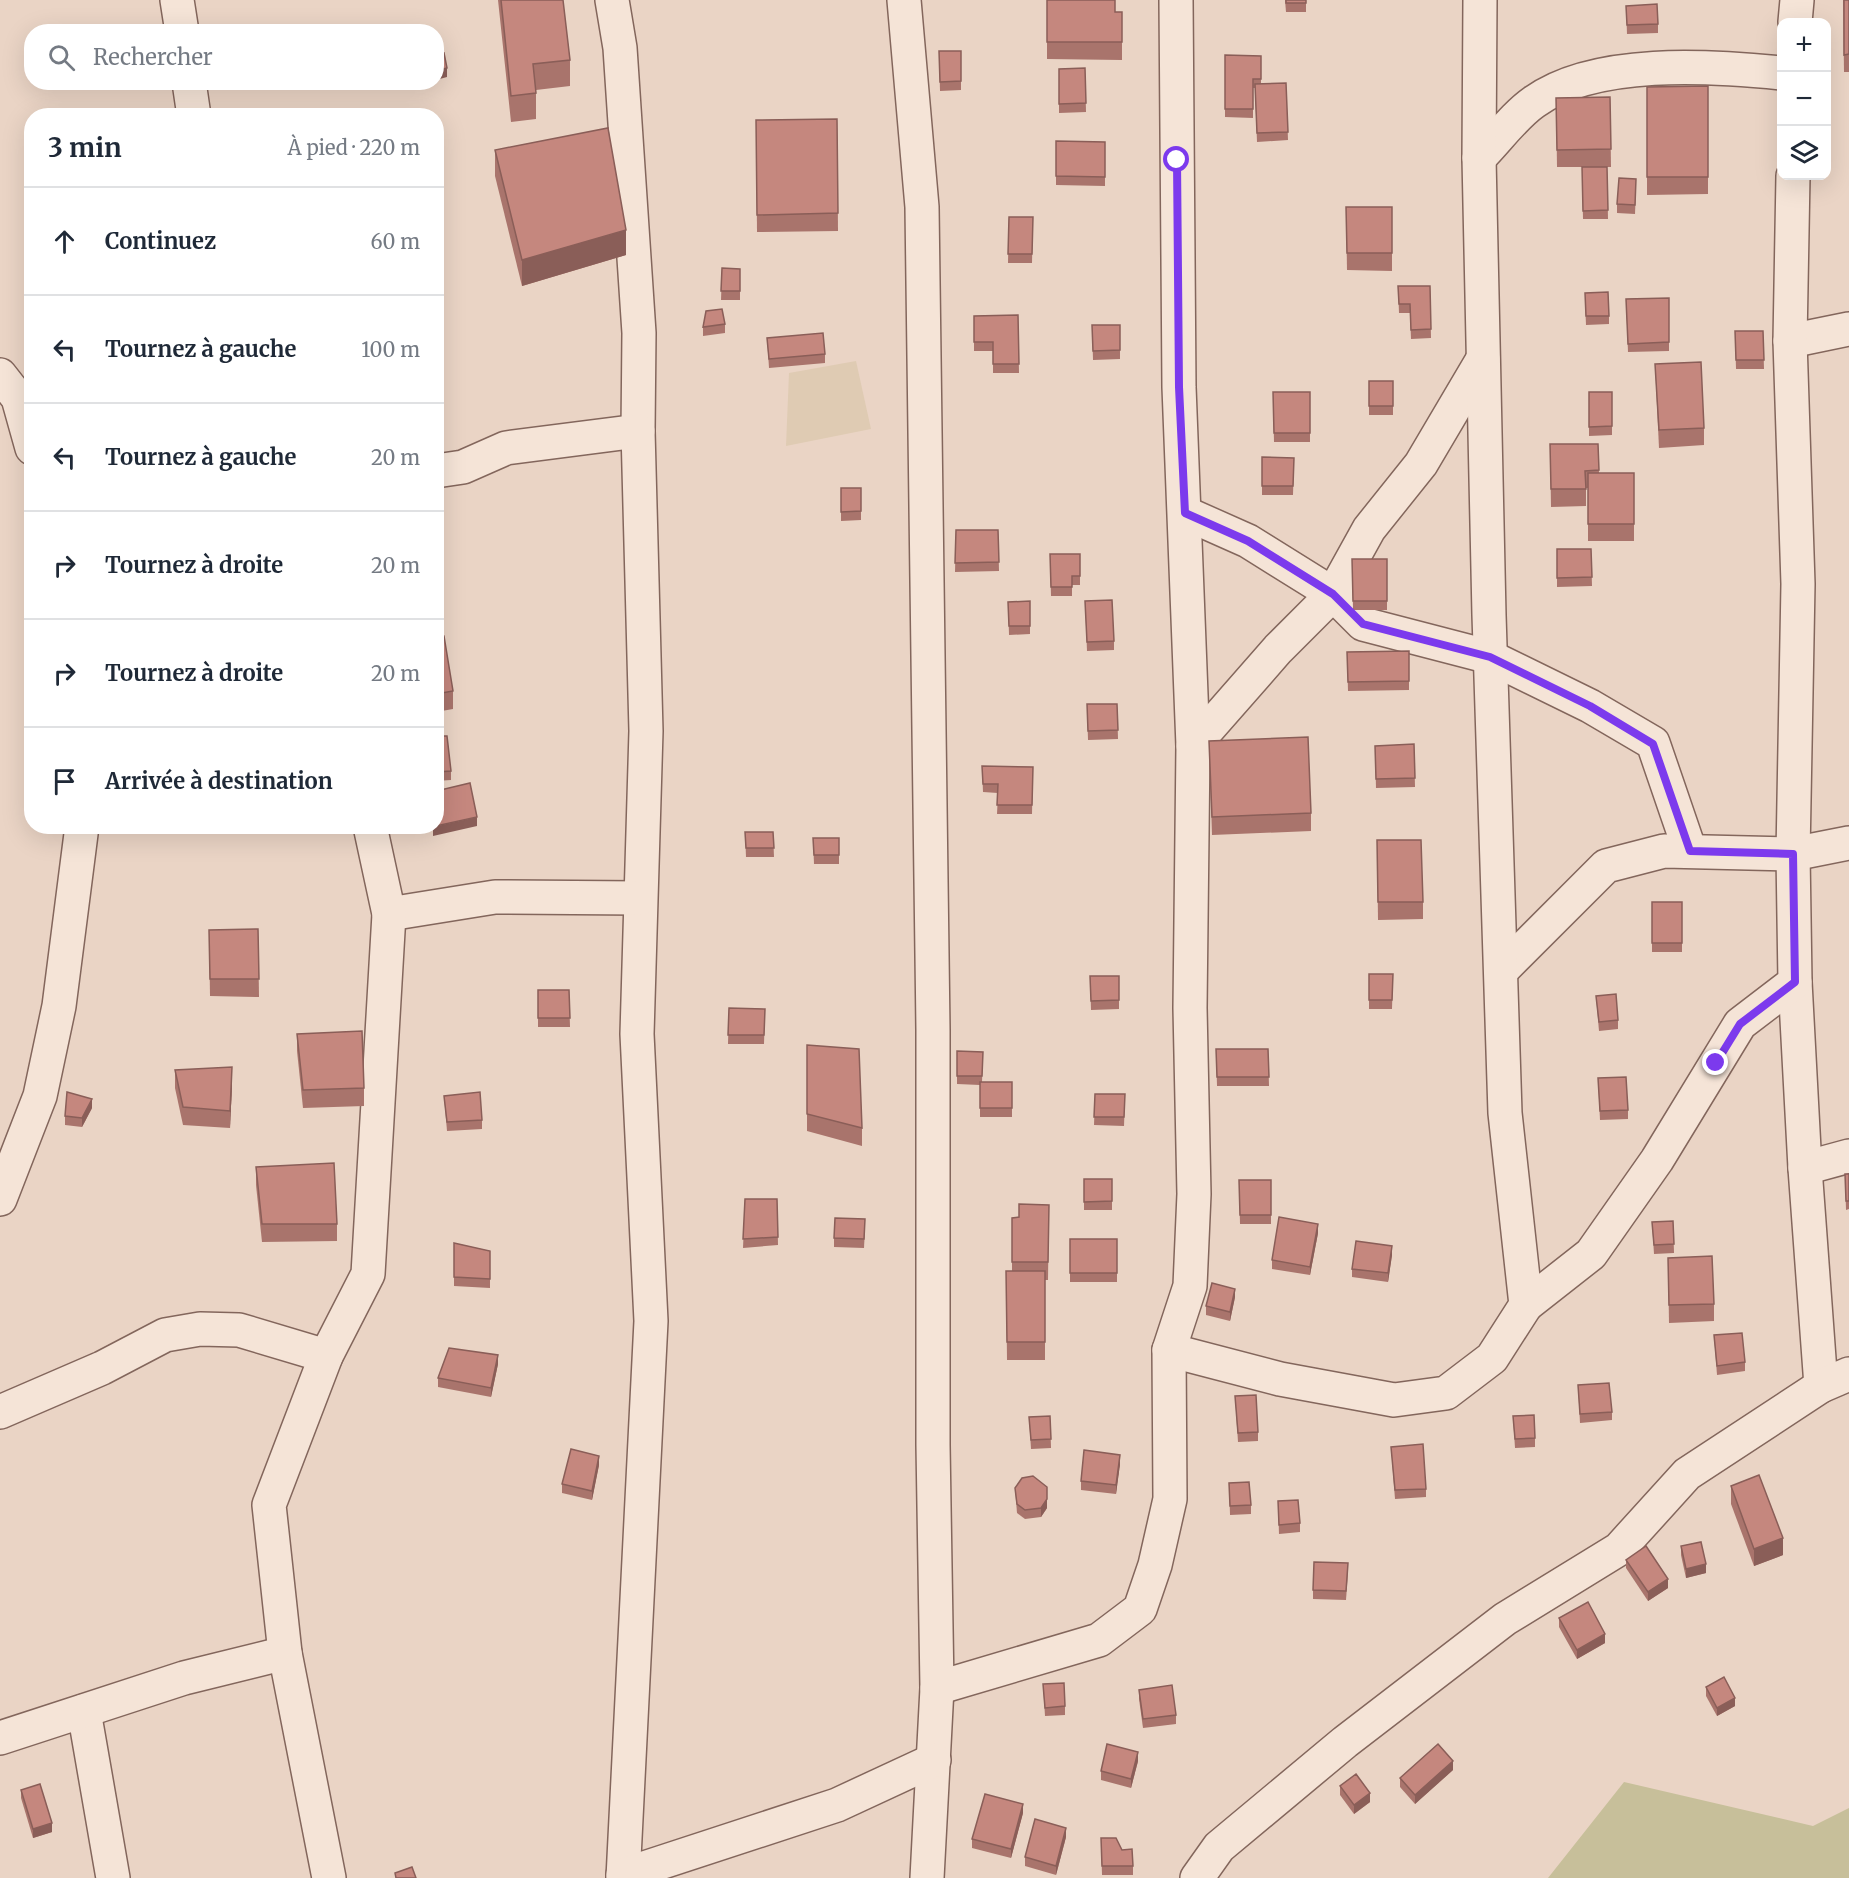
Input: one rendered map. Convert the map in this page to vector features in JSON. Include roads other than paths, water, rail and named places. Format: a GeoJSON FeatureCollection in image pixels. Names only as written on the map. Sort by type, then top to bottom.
{"type":"FeatureCollection","features":[{"type":"Feature","properties":{"kind":"street"},"geometry":{"type":"LineString","coordinates":[[177,0],[181,24]]}},
{"type":"Feature","properties":{"kind":"street"},"geometry":{"type":"LineString","coordinates":[[612,0],[620,48],[639,333],[638,431],[646,731],[637,1034],[651,1321],[623,1876],[837,1805],[934,1760]]}},
{"type":"Feature","properties":{"kind":"street"},"geometry":{"type":"LineString","coordinates":[[904,0],[922,207],[937,1688],[927,1878]]}},
{"type":"Feature","properties":{"kind":"street"},"geometry":{"type":"LineString","coordinates":[[937,1688],[1099,1640],[1140,1609],[1155,1565],[1170,1499],[1169,1350],[1190,1286],[1194,1194],[1190,1008],[1193,746],[1179,387],[1176,0]]}},
{"type":"Feature","properties":{"kind":"street"},"geometry":{"type":"LineString","coordinates":[[1480,0],[1479,158],[1483,359],[1505,1113],[1526,1305]]}},
{"type":"Feature","properties":{"kind":"street"},"geometry":{"type":"LineString","coordinates":[[1795,18],[1797,0]]}},
{"type":"Feature","properties":{"kind":"street"},"geometry":{"type":"LineString","coordinates":[[1479,158],[1532,102],[1555,89],[1620,70],[1709,66],[1777,73]]}},
{"type":"Feature","properties":{"kind":"street"},"geometry":{"type":"LineString","coordinates":[[190,90],[193,108]]}},
{"type":"Feature","properties":{"kind":"street"},"geometry":{"type":"LineString","coordinates":[[1197,1878],[1219,1847],[1345,1742],[1505,1620],[1619,1549],[1687,1474],[1835,1380],[1804,1168],[1795,982],[1793,854],[1798,585],[1790,341],[1793,180]]}},
{"type":"Feature","properties":{"kind":"street"},"geometry":{"type":"LineString","coordinates":[[1790,341],[1849,329]]}},
{"type":"Feature","properties":{"kind":"street"},"geometry":{"type":"LineString","coordinates":[[1193,746],[1278,649],[1333,594],[1369,529],[1421,464],[1483,359]]}},
{"type":"Feature","properties":{"kind":"street"},"geometry":{"type":"LineString","coordinates":[[0,375],[18,398],[24,419]]}},
{"type":"Feature","properties":{"kind":"street"},"geometry":{"type":"LineString","coordinates":[[444,470],[463,467],[506,448],[638,431]]}},
{"type":"Feature","properties":{"kind":"street"},"geometry":{"type":"LineString","coordinates":[[1185,513],[1248,541],[1333,594],[1363,624],[1490,657],[1590,706],[1653,744],[1690,851]]}},
{"type":"Feature","properties":{"kind":"street"},"geometry":{"type":"LineString","coordinates":[[0,1199],[40,1096],[59,1006],[81,834]]}},
{"type":"Feature","properties":{"kind":"street"},"geometry":{"type":"LineString","coordinates":[[328,1878],[285,1653],[269,1505],[326,1356],[368,1274],[389,914],[372,834]]}},
{"type":"Feature","properties":{"kind":"street"},"geometry":{"type":"LineString","coordinates":[[1502,970],[1606,866],[1664,851],[1793,854],[1849,843]]}},
{"type":"Feature","properties":{"kind":"street"},"geometry":{"type":"LineString","coordinates":[[389,914],[495,897],[640,898]]}},
{"type":"Feature","properties":{"kind":"street"},"geometry":{"type":"LineString","coordinates":[[1169,1350],[1280,1379],[1394,1400],[1446,1393],[1492,1358],[1526,1305],[1591,1254],[1657,1161],[1740,1024],[1795,982]]}},
{"type":"Feature","properties":{"kind":"street"},"geometry":{"type":"LineString","coordinates":[[1804,1168],[1849,1156]]}},
{"type":"Feature","properties":{"kind":"street"},"geometry":{"type":"LineString","coordinates":[[0,1412],[102,1368],[165,1335],[200,1329],[239,1330],[326,1356]]}},
{"type":"Feature","properties":{"kind":"street"},"geometry":{"type":"LineString","coordinates":[[0,1738],[184,1678],[285,1653]]}},
{"type":"Feature","properties":{"kind":"street"},"geometry":{"type":"LineString","coordinates":[[84,1711],[113,1878]]}}]}
